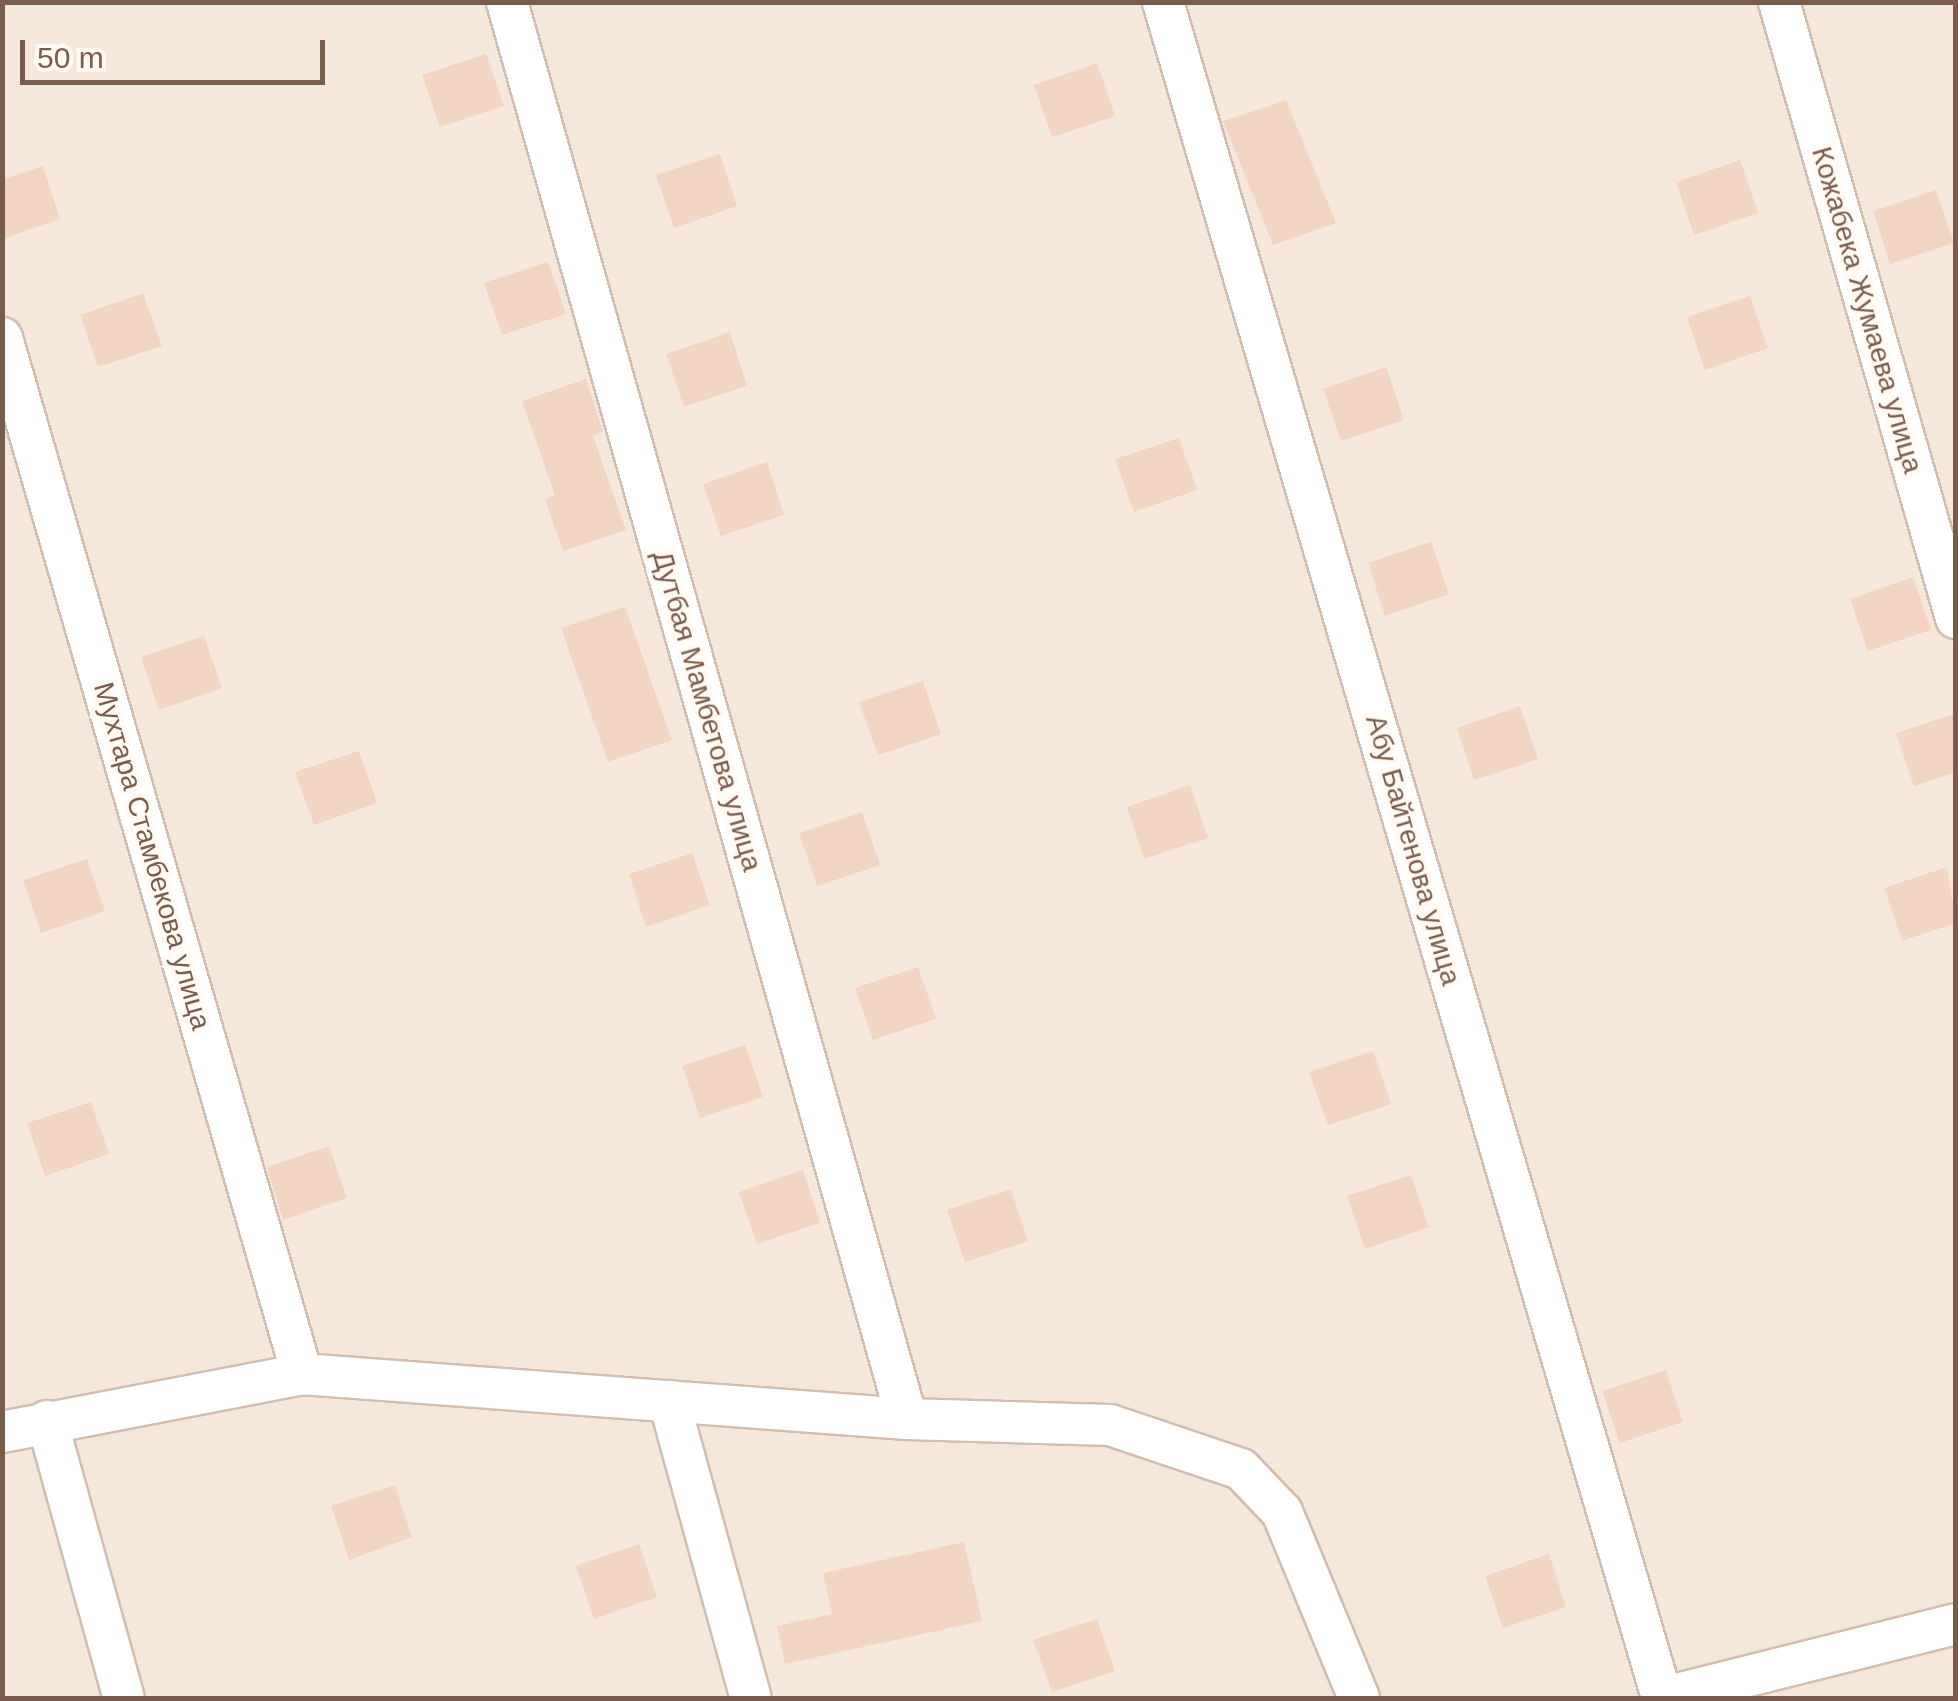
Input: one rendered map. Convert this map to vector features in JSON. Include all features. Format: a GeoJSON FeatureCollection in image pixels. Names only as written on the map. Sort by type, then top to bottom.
{"type":"FeatureCollection","features":[{"type":"Feature","properties":{"kind":"street","name":"Дутбая Мамбетова улица"},"geometry":{"type":"LineString","coordinates":[[507,2],[908,1419]]}},
{"type":"Feature","properties":{"kind":"street","name":"Абу Байтенова улица"},"geometry":{"type":"LineString","coordinates":[[1163,2],[1661,1698]]}},
{"type":"Feature","properties":{"kind":"street","name":"Кожабека Жумаева улица"},"geometry":{"type":"LineString","coordinates":[[1779,2],[1956,618]]}},
{"type":"Feature","properties":{"kind":"street","name":"Мухтара Стамбекова улица"},"geometry":{"type":"LineString","coordinates":[[2,338],[302,1374]]}},
{"type":"Feature","properties":{"kind":"street"},"geometry":{"type":"LineString","coordinates":[[2,1432],[302,1374],[908,1419],[1110,1425],[1241,1468],[1282,1512],[1359,1698]]}},
{"type":"Feature","properties":{"kind":"street"},"geometry":{"type":"LineString","coordinates":[[669,1401],[751,1698]]}},
{"type":"Feature","properties":{"kind":"street"},"geometry":{"type":"LineString","coordinates":[[47,1422],[124,1698]]}},
{"type":"Feature","properties":{"kind":"street"},"geometry":{"type":"LineString","coordinates":[[1661,1698],[1956,1624]]}},
{"type":"Feature","properties":{"kind":"shaded area"},"geometry":{"type":"Polygon","coordinates":[[[3,3],[1955,3],[1955,1698],[3,1698],[3,3]]]}},
{"type":"Feature","properties":{"kind":"building"},"geometry":{"type":"Polygon","coordinates":[[[486,54],[504,106],[440,127],[422,75],[486,54]]]}},
{"type":"Feature","properties":{"kind":"building"},"geometry":{"type":"Polygon","coordinates":[[[1097,63],[1115,116],[1052,137],[1034,85],[1097,63]]]}},
{"type":"Feature","properties":{"kind":"building"},"geometry":{"type":"Polygon","coordinates":[[[1286,100],[1336,223],[1273,245],[1223,121],[1286,100]]]}},
{"type":"Feature","properties":{"kind":"building"},"geometry":{"type":"Polygon","coordinates":[[[720,154],[737,206],[674,228],[656,175],[720,154]]]}},
{"type":"Feature","properties":{"kind":"building"},"geometry":{"type":"Polygon","coordinates":[[[1740,160],[1758,213],[1694,235],[1676,182],[1740,160]]]}},
{"type":"Feature","properties":{"kind":"building"},"geometry":{"type":"Polygon","coordinates":[[[43,166],[60,219],[2,239],[2,180],[43,166]]]}},
{"type":"Feature","properties":{"kind":"building"},"geometry":{"type":"Polygon","coordinates":[[[1936,190],[1954,243],[1890,264],[1873,211],[1936,190]]]}},
{"type":"Feature","properties":{"kind":"building"},"geometry":{"type":"Polygon","coordinates":[[[548,262],[566,314],[502,335],[484,283],[548,262]]]}},
{"type":"Feature","properties":{"kind":"building"},"geometry":{"type":"Polygon","coordinates":[[[143,293],[162,346],[98,367],[80,315],[143,293]]]}},
{"type":"Feature","properties":{"kind":"building"},"geometry":{"type":"Polygon","coordinates":[[[1750,296],[1768,348],[1705,370],[1687,317],[1750,296]]]}},
{"type":"Feature","properties":{"kind":"building"},"geometry":{"type":"Polygon","coordinates":[[[730,332],[747,386],[684,407],[666,354],[730,332]]]}},
{"type":"Feature","properties":{"kind":"building"},"geometry":{"type":"Polygon","coordinates":[[[1386,367],[1404,420],[1341,441],[1323,389],[1386,367]]]}},
{"type":"Feature","properties":{"kind":"building"},"geometry":{"type":"Polygon","coordinates":[[[586,379],[603,432],[593,436],[626,530],[563,551],[545,499],[555,495],[522,401],[586,379]]]}},
{"type":"Feature","properties":{"kind":"building"},"geometry":{"type":"Polygon","coordinates":[[[1179,438],[1197,490],[1134,512],[1115,459],[1179,438]]]}},
{"type":"Feature","properties":{"kind":"building"},"geometry":{"type":"Polygon","coordinates":[[[767,462],[784,515],[721,536],[703,484],[767,462]]]}},
{"type":"Feature","properties":{"kind":"building"},"geometry":{"type":"Polygon","coordinates":[[[1431,542],[1449,594],[1385,616],[1368,563],[1431,542]]]}},
{"type":"Feature","properties":{"kind":"building"},"geometry":{"type":"Polygon","coordinates":[[[1913,577],[1931,630],[1868,651],[1850,599],[1913,577]]]}},
{"type":"Feature","properties":{"kind":"building"},"geometry":{"type":"Polygon","coordinates":[[[625,607],[672,740],[608,762],[561,628],[625,607]]]}},
{"type":"Feature","properties":{"kind":"building"},"geometry":{"type":"Polygon","coordinates":[[[204,636],[222,688],[159,710],[141,657],[204,636]]]}},
{"type":"Feature","properties":{"kind":"building"},"geometry":{"type":"Polygon","coordinates":[[[923,681],[941,734],[878,755],[859,702],[923,681]]]}},
{"type":"Feature","properties":{"kind":"building"},"geometry":{"type":"Polygon","coordinates":[[[1520,706],[1538,759],[1474,780],[1457,728],[1520,706]]]}},
{"type":"Feature","properties":{"kind":"building"},"geometry":{"type":"Polygon","coordinates":[[[1956,713],[1956,772],[1914,786],[1896,733],[1956,713]]]}},
{"type":"Feature","properties":{"kind":"building"},"geometry":{"type":"Polygon","coordinates":[[[359,751],[377,803],[314,825],[295,772],[359,751]]]}},
{"type":"Feature","properties":{"kind":"building"},"geometry":{"type":"Polygon","coordinates":[[[1190,785],[1208,838],[1144,859],[1127,807],[1190,785]]]}},
{"type":"Feature","properties":{"kind":"building"},"geometry":{"type":"Polygon","coordinates":[[[862,812],[880,865],[817,886],[799,833],[862,812]]]}},
{"type":"Feature","properties":{"kind":"building"},"geometry":{"type":"Polygon","coordinates":[[[692,853],[710,905],[646,927],[629,874],[692,853]]]}},
{"type":"Feature","properties":{"kind":"building"},"geometry":{"type":"Polygon","coordinates":[[[87,859],[105,911],[41,933],[23,880],[87,859]]]}},
{"type":"Feature","properties":{"kind":"building"},"geometry":{"type":"Polygon","coordinates":[[[1947,867],[1956,923],[1902,941],[1884,888],[1947,867]]]}},
{"type":"Feature","properties":{"kind":"building"},"geometry":{"type":"Polygon","coordinates":[[[918,967],[936,1019],[873,1040],[855,988],[918,967]]]}},
{"type":"Feature","properties":{"kind":"building"},"geometry":{"type":"Polygon","coordinates":[[[745,1045],[763,1097],[700,1118],[682,1066],[745,1045]]]}},
{"type":"Feature","properties":{"kind":"building"},"geometry":{"type":"Polygon","coordinates":[[[1373,1051],[1391,1104],[1328,1125],[1309,1072],[1373,1051]]]}},
{"type":"Feature","properties":{"kind":"building"},"geometry":{"type":"Polygon","coordinates":[[[91,1102],[109,1154],[45,1176],[27,1123],[91,1102]]]}},
{"type":"Feature","properties":{"kind":"building"},"geometry":{"type":"Polygon","coordinates":[[[329,1146],[347,1198],[283,1220],[267,1167],[329,1146]]]}},
{"type":"Feature","properties":{"kind":"building"},"geometry":{"type":"Polygon","coordinates":[[[803,1170],[820,1223],[757,1244],[739,1192],[803,1170]]]}},
{"type":"Feature","properties":{"kind":"building"},"geometry":{"type":"Polygon","coordinates":[[[1411,1175],[1429,1227],[1365,1249],[1347,1196],[1411,1175]]]}},
{"type":"Feature","properties":{"kind":"building"},"geometry":{"type":"Polygon","coordinates":[[[1011,1189],[1028,1241],[965,1262],[947,1210],[1011,1189]]]}},
{"type":"Feature","properties":{"kind":"building"},"geometry":{"type":"Polygon","coordinates":[[[1666,1370],[1683,1422],[1620,1443],[1602,1391],[1666,1370]]]}},
{"type":"Feature","properties":{"kind":"building"},"geometry":{"type":"Polygon","coordinates":[[[395,1485],[412,1537],[349,1560],[331,1506],[395,1485]]]}},
{"type":"Feature","properties":{"kind":"building"},"geometry":{"type":"Polygon","coordinates":[[[964,1542],[982,1621],[785,1664],[777,1626],[832,1614],[823,1573],[964,1542]]]}},
{"type":"Feature","properties":{"kind":"building"},"geometry":{"type":"Polygon","coordinates":[[[639,1544],[657,1597],[594,1619],[576,1566],[639,1544]]]}},
{"type":"Feature","properties":{"kind":"building"},"geometry":{"type":"Polygon","coordinates":[[[1549,1554],[1566,1607],[1503,1628],[1485,1576],[1549,1554]]]}},
{"type":"Feature","properties":{"kind":"building"},"geometry":{"type":"Polygon","coordinates":[[[1097,1619],[1115,1671],[1052,1692],[1033,1640],[1097,1619]]]}}]}
